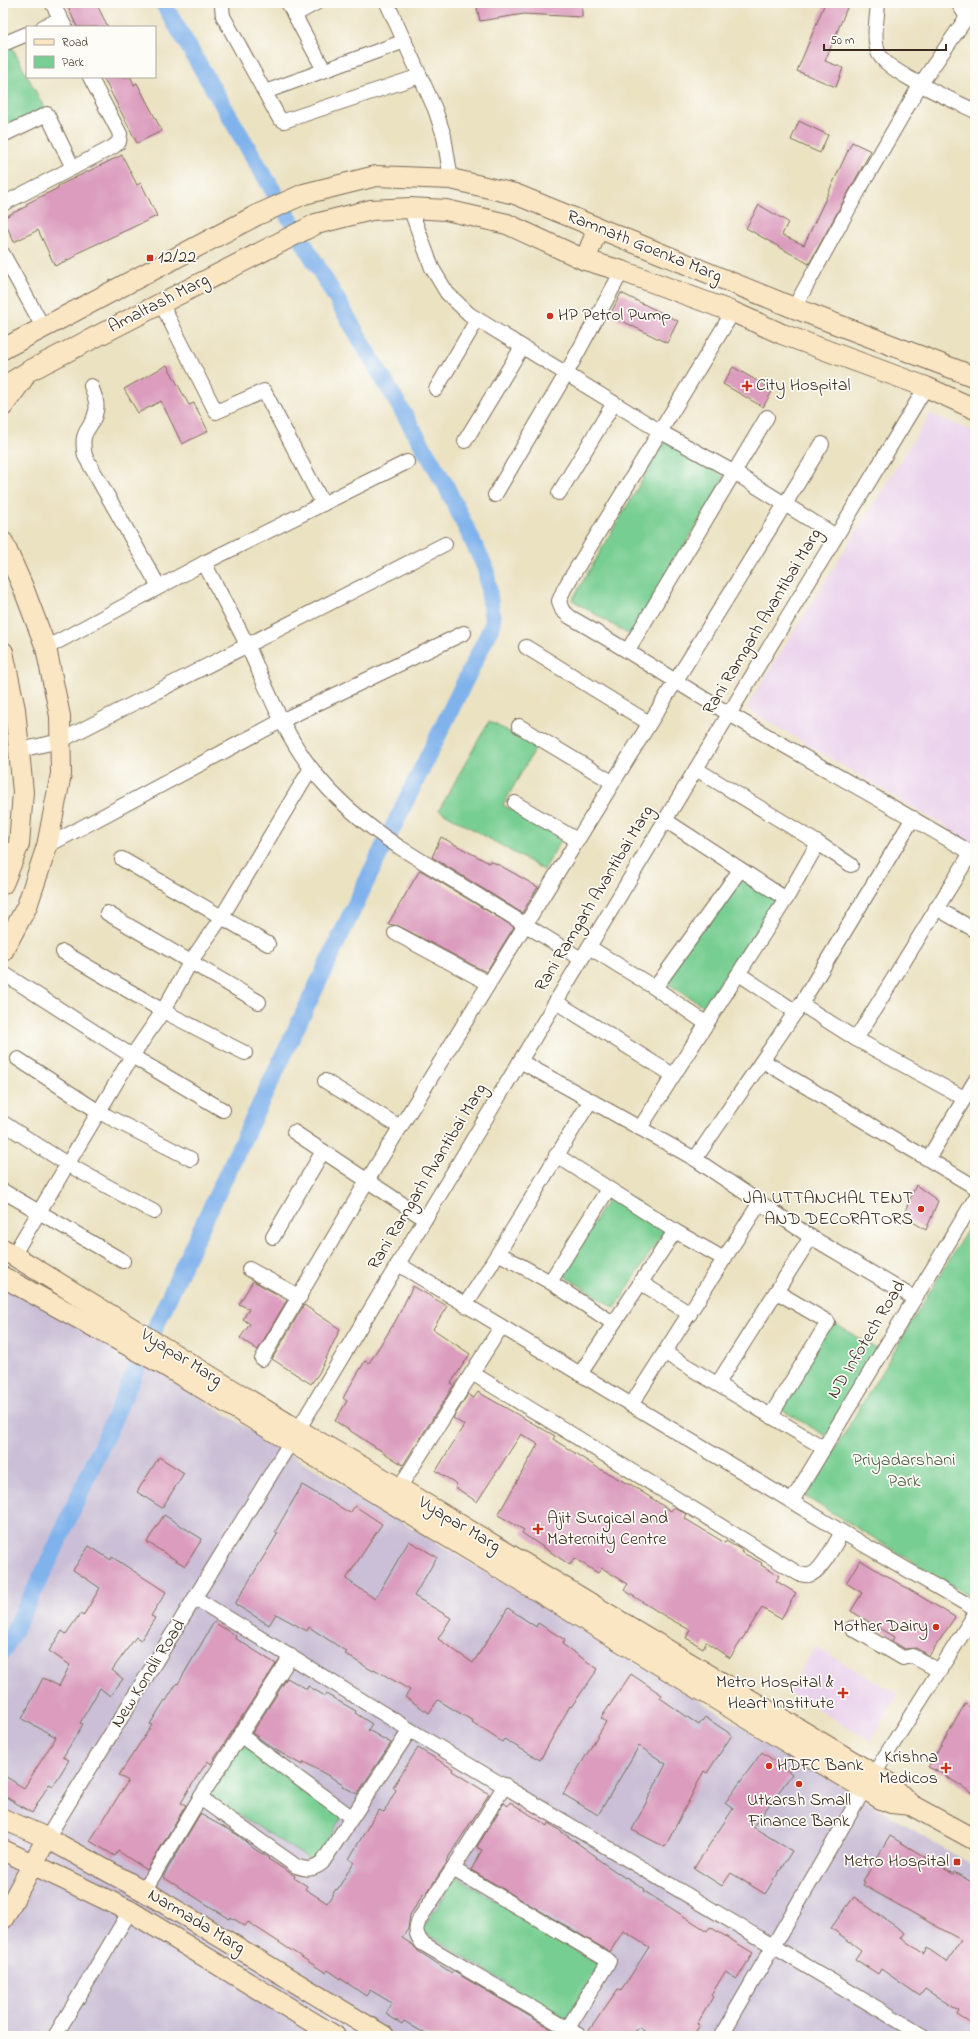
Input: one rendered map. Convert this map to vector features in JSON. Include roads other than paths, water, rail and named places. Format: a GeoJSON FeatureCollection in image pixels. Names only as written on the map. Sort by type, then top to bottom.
{"type":"FeatureCollection","features":[{"type":"Feature","properties":{"kind":"street"},"geometry":{"type":"LineString","coordinates":[[48,26],[63,23],[52,3]]}},
{"type":"Feature","properties":{"kind":"street"},"geometry":{"type":"LineString","coordinates":[[224,3],[222,7],[223,16],[279,118],[284,121],[420,76]]}},
{"type":"Feature","properties":{"kind":"street"},"geometry":{"type":"LineString","coordinates":[[316,3],[291,9],[324,70]]}},
{"type":"Feature","properties":{"kind":"street"},"geometry":{"type":"LineString","coordinates":[[387,3],[435,109],[444,136],[451,180]]}},
{"type":"Feature","properties":{"kind":"street"},"geometry":{"type":"LineString","coordinates":[[878,3],[876,42],[879,54],[890,66],[920,85],[975,111]]}},
{"type":"Feature","properties":{"kind":"street"},"geometry":{"type":"LineString","coordinates":[[794,308],[859,190],[920,85],[971,13],[958,3]]}},
{"type":"Feature","properties":{"kind":"street"},"geometry":{"type":"LineString","coordinates":[[3,44],[26,34]]}},
{"type":"Feature","properties":{"kind":"street"},"geometry":{"type":"LineString","coordinates":[[265,92],[405,41]]}},
{"type":"Feature","properties":{"kind":"street"},"geometry":{"type":"LineString","coordinates":[[3,204],[113,148],[119,142],[120,134],[91,78]]}},
{"type":"Feature","properties":{"kind":"street"},"geometry":{"type":"LineString","coordinates":[[3,135],[47,114],[73,168]]}},
{"type":"Feature","properties":{"kind":"street","name":"Ramnath Goenka Marg"},"geometry":{"type":"LineString","coordinates":[[304,194],[376,176],[451,180],[515,194],[794,308],[975,377]]}},
{"type":"Feature","properties":{"kind":"street","name":"Amaltash Marg"},"geometry":{"type":"LineString","coordinates":[[3,348],[257,215],[304,194]]}},
{"type":"Feature","properties":{"kind":"street"},"geometry":{"type":"LineString","coordinates":[[410,208],[432,268],[447,293],[469,314],[662,432],[735,473],[836,536]]}},
{"type":"Feature","properties":{"kind":"street","name":"Ramnath Goenka Marg"},"geometry":{"type":"LineString","coordinates":[[316,224],[371,210],[410,208],[446,210],[507,224],[585,260],[622,271],[733,312],[782,334],[926,388],[975,409]]}},
{"type":"Feature","properties":{"kind":"street","name":"Amaltash Marg"},"geometry":{"type":"LineString","coordinates":[[3,387],[161,303],[316,224]]}},
{"type":"Feature","properties":{"kind":"street"},"geometry":{"type":"LineString","coordinates":[[585,260],[598,228]]}},
{"type":"Feature","properties":{"kind":"street"},"geometry":{"type":"LineString","coordinates":[[3,254],[43,328]]}},
{"type":"Feature","properties":{"kind":"street"},"geometry":{"type":"LineString","coordinates":[[495,495],[566,374],[622,271]]}},
{"type":"Feature","properties":{"kind":"street"},"geometry":{"type":"LineString","coordinates":[[161,303],[216,412],[264,391],[323,504]]}},
{"type":"Feature","properties":{"kind":"street"},"geometry":{"type":"LineString","coordinates":[[733,312],[662,432],[564,588],[559,601],[562,610],[570,617],[628,650],[729,714],[913,818],[973,854],[936,908],[856,1039]]}},
{"type":"Feature","properties":{"kind":"street"},"geometry":{"type":"LineString","coordinates":[[436,388],[477,320]]}},
{"type":"Feature","properties":{"kind":"street"},"geometry":{"type":"LineString","coordinates":[[465,441],[522,346]]}},
{"type":"Feature","properties":{"kind":"street"},"geometry":{"type":"LineString","coordinates":[[3,406],[29,372]]}},
{"type":"Feature","properties":{"kind":"street"},"geometry":{"type":"LineString","coordinates":[[91,386],[97,404],[96,412],[84,434],[82,444],[85,456],[159,587]]}},
{"type":"Feature","properties":{"kind":"street","name":"Rani Ramgarh Avantibai Marg"},"geometry":{"type":"LineString","coordinates":[[294,1436],[926,388]]}},
{"type":"Feature","properties":{"kind":"street"},"geometry":{"type":"LineString","coordinates":[[559,493],[614,403]]}},
{"type":"Feature","properties":{"kind":"street"},"geometry":{"type":"LineString","coordinates":[[628,650],[735,473],[767,417]]}},
{"type":"Feature","properties":{"kind":"street"},"geometry":{"type":"LineString","coordinates":[[262,1359],[300,1297],[367,1181],[488,982],[822,444]]}},
{"type":"Feature","properties":{"kind":"street"},"geometry":{"type":"LineString","coordinates":[[46,648],[204,563],[407,462]]}},
{"type":"Feature","properties":{"kind":"street"},"geometry":{"type":"LineString","coordinates":[[3,542],[23,587],[46,648],[60,716],[61,774],[48,846],[27,906],[3,951]]}},
{"type":"Feature","properties":{"kind":"street"},"geometry":{"type":"LineString","coordinates":[[20,750],[60,741],[445,544]]}},
{"type":"Feature","properties":{"kind":"street"},"geometry":{"type":"LineString","coordinates":[[204,563],[247,645],[281,721],[311,768],[348,809],[370,828],[399,847],[581,959]]}},
{"type":"Feature","properties":{"kind":"street"},"geometry":{"type":"LineString","coordinates":[[48,846],[281,721],[464,633]]}},
{"type":"Feature","properties":{"kind":"street"},"geometry":{"type":"LineString","coordinates":[[526,647],[649,723]]}},
{"type":"Feature","properties":{"kind":"street"},"geometry":{"type":"LineString","coordinates":[[3,652],[15,709],[23,792],[19,844],[3,884]]}},
{"type":"Feature","properties":{"kind":"street"},"geometry":{"type":"LineString","coordinates":[[519,726],[612,782]]}},
{"type":"Feature","properties":{"kind":"street"},"geometry":{"type":"LineString","coordinates":[[8,1251],[38,1212],[132,1056],[163,1011],[191,961],[221,918],[311,768]]}},
{"type":"Feature","properties":{"kind":"street"},"geometry":{"type":"LineString","coordinates":[[696,769],[818,842],[851,865]]}},
{"type":"Feature","properties":{"kind":"street"},"geometry":{"type":"LineString","coordinates":[[515,803],[577,840]]}},
{"type":"Feature","properties":{"kind":"street"},"geometry":{"type":"LineString","coordinates":[[695,1159],[763,1062],[798,1008],[913,818]]}},
{"type":"Feature","properties":{"kind":"street"},"geometry":{"type":"LineString","coordinates":[[665,820],[786,899]]}},
{"type":"Feature","properties":{"kind":"street"},"geometry":{"type":"LineString","coordinates":[[640,1128],[786,899],[818,842]]}},
{"type":"Feature","properties":{"kind":"street"},"geometry":{"type":"LineString","coordinates":[[122,859],[268,944]]}},
{"type":"Feature","properties":{"kind":"street"},"geometry":{"type":"LineString","coordinates":[[655,988],[740,870]]}},
{"type":"Feature","properties":{"kind":"street"},"geometry":{"type":"LineString","coordinates":[[936,908],[975,930]]}},
{"type":"Feature","properties":{"kind":"street"},"geometry":{"type":"LineString","coordinates":[[107,913],[259,1002]]}},
{"type":"Feature","properties":{"kind":"street"},"geometry":{"type":"LineString","coordinates":[[395,933],[488,982]]}},
{"type":"Feature","properties":{"kind":"street"},"geometry":{"type":"LineString","coordinates":[[589,947],[655,988],[707,1024]]}},
{"type":"Feature","properties":{"kind":"street"},"geometry":{"type":"LineString","coordinates":[[63,952],[163,1011],[245,1053]]}},
{"type":"Feature","properties":{"kind":"street"},"geometry":{"type":"LineString","coordinates":[[3,973],[132,1056],[223,1110]]}},
{"type":"Feature","properties":{"kind":"street"},"geometry":{"type":"LineString","coordinates":[[739,974],[798,1008],[964,1098]]}},
{"type":"Feature","properties":{"kind":"street"},"geometry":{"type":"LineString","coordinates":[[556,1002],[673,1075]]}},
{"type":"Feature","properties":{"kind":"street"},"geometry":{"type":"LineString","coordinates":[[18,1059],[99,1112],[191,1159]]}},
{"type":"Feature","properties":{"kind":"street"},"geometry":{"type":"LineString","coordinates":[[520,1061],[695,1159],[759,1204],[811,1237],[914,1298]]}},
{"type":"Feature","properties":{"kind":"street"},"geometry":{"type":"LineString","coordinates":[[763,1062],[975,1187]]}},
{"type":"Feature","properties":{"kind":"street"},"geometry":{"type":"LineString","coordinates":[[928,1159],[975,1081]]}},
{"type":"Feature","properties":{"kind":"street"},"geometry":{"type":"LineString","coordinates":[[325,1082],[400,1127]]}},
{"type":"Feature","properties":{"kind":"street"},"geometry":{"type":"LineString","coordinates":[[466,1305],[500,1254],[556,1155],[591,1100]]}},
{"type":"Feature","properties":{"kind":"street"},"geometry":{"type":"LineString","coordinates":[[3,1123],[67,1164],[154,1212]]}},
{"type":"Feature","properties":{"kind":"street"},"geometry":{"type":"LineString","coordinates":[[294,1132],[425,1219]]}},
{"type":"Feature","properties":{"kind":"street"},"geometry":{"type":"LineString","coordinates":[[273,1237],[324,1151]]}},
{"type":"Feature","properties":{"kind":"street"},"geometry":{"type":"LineString","coordinates":[[556,1155],[675,1231],[724,1259]]}},
{"type":"Feature","properties":{"kind":"street"},"geometry":{"type":"LineString","coordinates":[[550,1282],[608,1189]]}},
{"type":"Feature","properties":{"kind":"street"},"geometry":{"type":"LineString","coordinates":[[3,1191],[123,1261]]}},
{"type":"Feature","properties":{"kind":"street","name":"ND Infotech Road"},"geometry":{"type":"LineString","coordinates":[[792,1501],[975,1199]]}},
{"type":"Feature","properties":{"kind":"street"},"geometry":{"type":"LineString","coordinates":[[631,1404],[759,1204]]}},
{"type":"Feature","properties":{"kind":"street"},"geometry":{"type":"LineString","coordinates":[[580,1374],[675,1231]]}},
{"type":"Feature","properties":{"kind":"street"},"geometry":{"type":"LineString","coordinates":[[718,1383],[811,1237]]}},
{"type":"Feature","properties":{"kind":"street","name":"Vyapar Marg"},"geometry":{"type":"LineString","coordinates":[[8,1251],[128,1325],[167,1358],[294,1436],[870,1781]]}},
{"type":"Feature","properties":{"kind":"street"},"geometry":{"type":"LineString","coordinates":[[500,1254],[550,1282],[613,1323]]}},
{"type":"Feature","properties":{"kind":"street"},"geometry":{"type":"LineString","coordinates":[[398,1264],[842,1532],[975,1609]]}},
{"type":"Feature","properties":{"kind":"street"},"geometry":{"type":"LineString","coordinates":[[249,1269],[300,1297]]}},
{"type":"Feature","properties":{"kind":"street","name":"Vyapar Marg"},"geometry":{"type":"LineString","coordinates":[[3,1277],[128,1345],[167,1358]]}},
{"type":"Feature","properties":{"kind":"street"},"geometry":{"type":"LineString","coordinates":[[640,1282],[690,1314]]}},
{"type":"Feature","properties":{"kind":"street"},"geometry":{"type":"LineString","coordinates":[[771,1415],[828,1322],[777,1292]]}},
{"type":"Feature","properties":{"kind":"street"},"geometry":{"type":"LineString","coordinates":[[399,1488],[501,1327]]}},
{"type":"Feature","properties":{"kind":"street"},"geometry":{"type":"LineString","coordinates":[[665,1353],[718,1383],[824,1448]]}},
{"type":"Feature","properties":{"kind":"street"},"geometry":{"type":"LineString","coordinates":[[472,1373],[799,1574],[809,1575],[816,1571],[842,1532]]}},
{"type":"Feature","properties":{"kind":"street","name":"Vyapar Marg"},"geometry":{"type":"LineString","coordinates":[[294,1436],[399,1488],[870,1781],[881,1799],[891,1803],[911,1805],[975,1839]]}},
{"type":"Feature","properties":{"kind":"street","name":"New Kondli Road"},"geometry":{"type":"LineString","coordinates":[[5,1905],[33,1865],[47,1838],[294,1436]]}},
{"type":"Feature","properties":{"kind":"street"},"geometry":{"type":"LineString","coordinates":[[195,1598],[410,1730],[505,1785],[924,2036]]}},
{"type":"Feature","properties":{"kind":"street"},"geometry":{"type":"LineString","coordinates":[[721,2036],[870,1781],[975,1614]]}},
{"type":"Feature","properties":{"kind":"street"},"geometry":{"type":"LineString","coordinates":[[852,1628],[903,1658],[912,1656],[940,1671]]}},
{"type":"Feature","properties":{"kind":"street"},"geometry":{"type":"LineString","coordinates":[[144,1891],[200,1798],[291,1656]]}},
{"type":"Feature","properties":{"kind":"street"},"geometry":{"type":"LineString","coordinates":[[200,1798],[296,1866],[306,1869],[315,1869],[322,1862],[410,1730]]}},
{"type":"Feature","properties":{"kind":"street"},"geometry":{"type":"LineString","coordinates":[[240,1735],[351,1817]]}},
{"type":"Feature","properties":{"kind":"street"},"geometry":{"type":"LineString","coordinates":[[505,1785],[454,1869],[420,1918],[415,1927],[416,1934],[422,1942],[580,2036]]}},
{"type":"Feature","properties":{"kind":"street","name":"Narmada Marg"},"geometry":{"type":"LineString","coordinates":[[3,1819],[47,1838],[144,1891],[384,2036]]}},
{"type":"Feature","properties":{"kind":"street","name":"Narmada Marg"},"geometry":{"type":"LineString","coordinates":[[3,1850],[130,1912],[335,2036]]}},
{"type":"Feature","properties":{"kind":"street"},"geometry":{"type":"LineString","coordinates":[[454,1869],[609,1961],[568,2028]]}},
{"type":"Feature","properties":{"kind":"street"},"geometry":{"type":"LineString","coordinates":[[55,2036],[130,1912]]}},
{"type":"Feature","properties":{"kind":"waterway"},"geometry":{"type":"LineString","coordinates":[[3,1652],[51,1557],[190,1251],[368,878],[493,624],[486,569],[445,484],[163,3]]}},
{"type":"Feature","properties":{"kind":"place","name":"12/22"},"geometry":{"type":"Point","coordinates":[150,258]}},
{"type":"Feature","properties":{"kind":"place","name":"HP Petrol Pump"},"geometry":{"type":"Point","coordinates":[550,316]}},
{"type":"Feature","properties":{"kind":"place","name":"City Hospital"},"geometry":{"type":"Point","coordinates":[747,386]}},
{"type":"Feature","properties":{"kind":"place","name":"JAI UTTANCHAL TENT AND DECORATORS"},"geometry":{"type":"Point","coordinates":[921,1209]}},
{"type":"Feature","properties":{"kind":"place","name":"Ajit Surgical and Maternity Centre"},"geometry":{"type":"Point","coordinates":[538,1529]}},
{"type":"Feature","properties":{"kind":"place","name":"Mother Dairy"},"geometry":{"type":"Point","coordinates":[936,1627]}},
{"type":"Feature","properties":{"kind":"place","name":"Metro Hospital & Heart Institute"},"geometry":{"type":"Point","coordinates":[843,1693]}},
{"type":"Feature","properties":{"kind":"place","name":"HDFC Bank"},"geometry":{"type":"Point","coordinates":[769,1766]}},
{"type":"Feature","properties":{"kind":"place","name":"Krishna Medicos"},"geometry":{"type":"Point","coordinates":[946,1768]}},
{"type":"Feature","properties":{"kind":"place","name":"Utkarsh Small Finance Bank"},"geometry":{"type":"Point","coordinates":[799,1784]}},
{"type":"Feature","properties":{"kind":"place","name":"Metro Hospital"},"geometry":{"type":"Point","coordinates":[957,1862]}},
{"type":"Feature","properties":{"kind":"park label","name":"Priyadarshani Park"},"geometry":{"type":"Point","coordinates":[904,1471]}}]}
